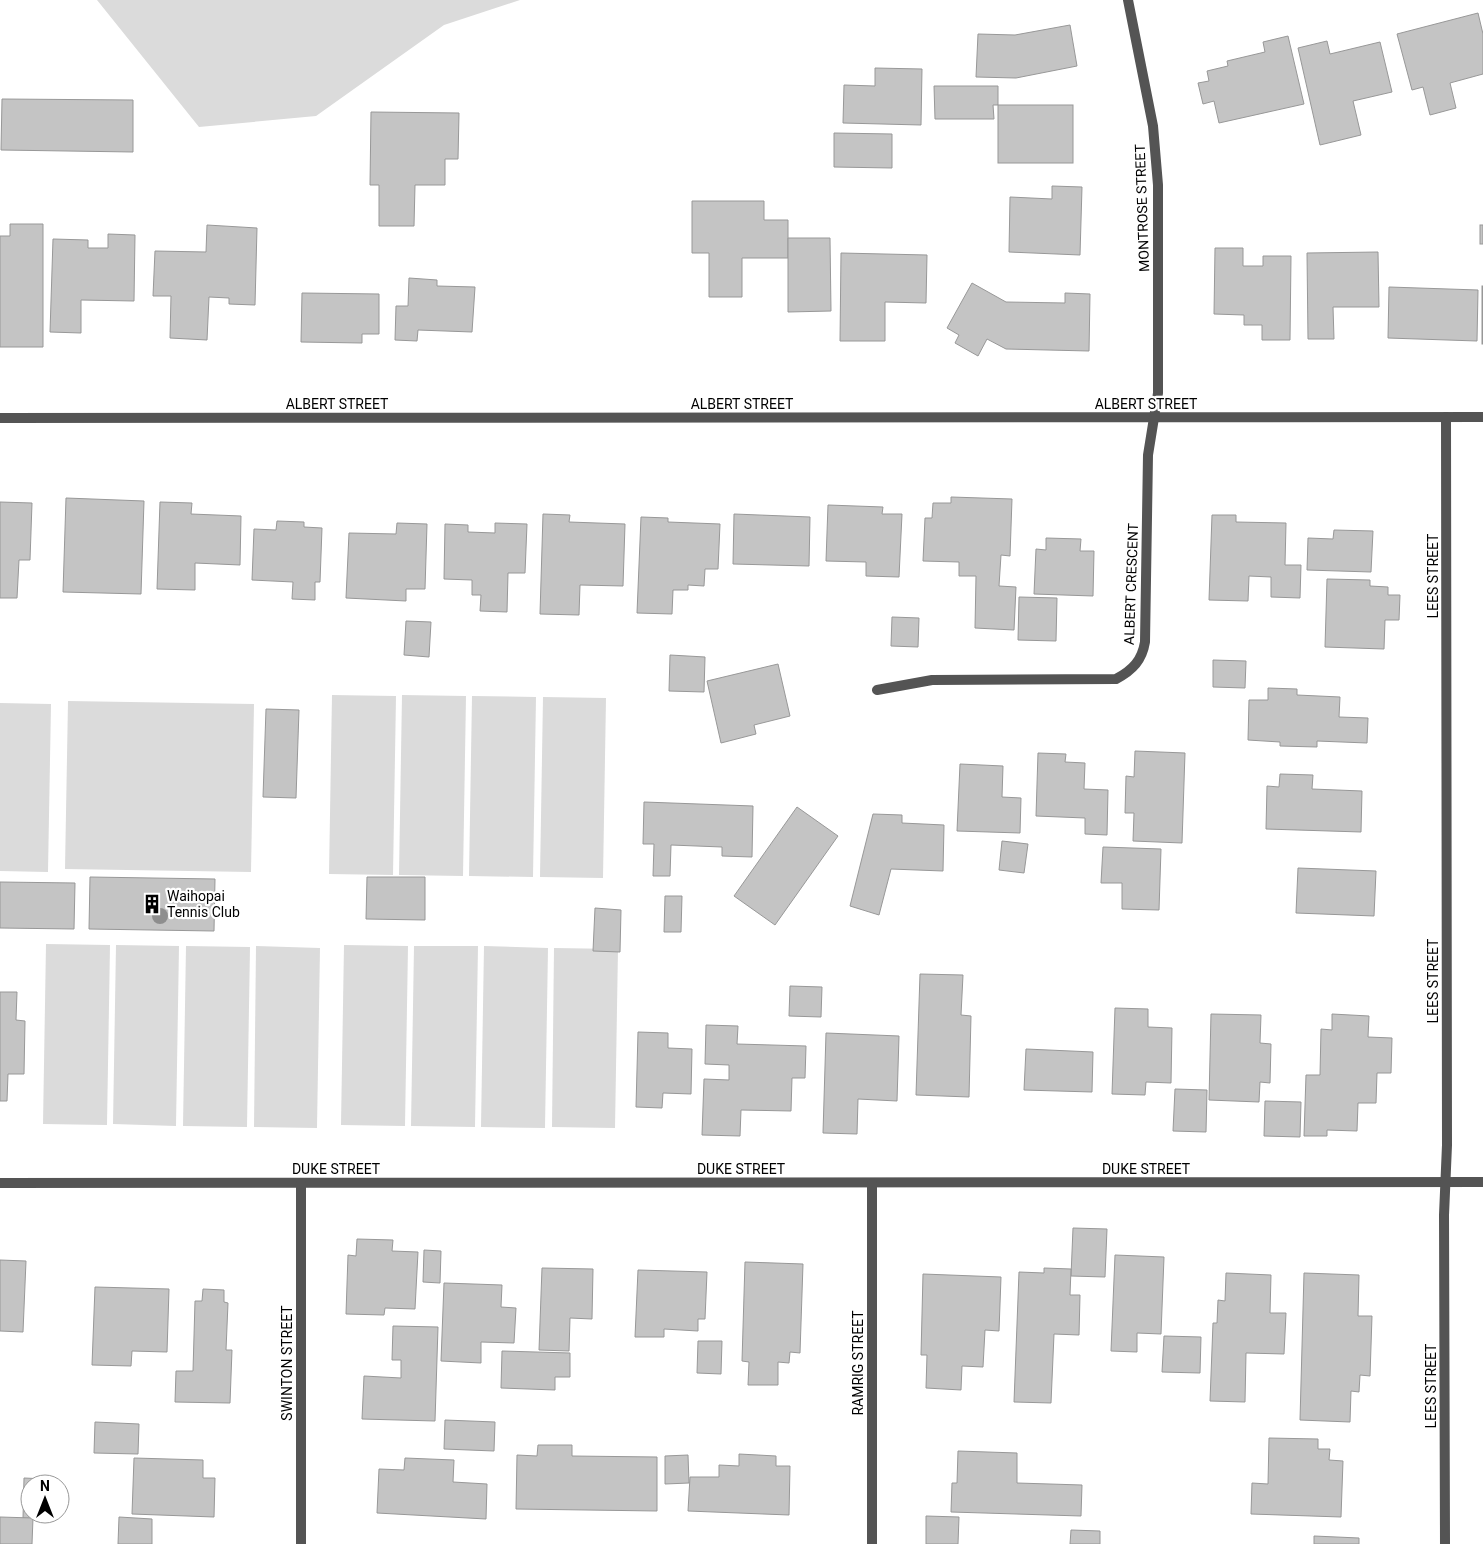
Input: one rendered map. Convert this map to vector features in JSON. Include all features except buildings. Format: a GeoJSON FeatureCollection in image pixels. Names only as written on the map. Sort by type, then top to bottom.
{"type":"FeatureCollection","features":[{"type":"Feature","properties":{"kind":"street","name":"MONTROSE STREET"},"geometry":{"type":"LineString","coordinates":[[1128,0],[1153,126],[1157,163],[1158,394],[1153,418]]}},
{"type":"Feature","properties":{"kind":"street","name":"LEES STREET"},"geometry":{"type":"LineString","coordinates":[[1445,1544],[1445,1182],[1447,1145],[1446,417]]}},
{"type":"Feature","properties":{"kind":"street","name":"ALBERT STREET"},"geometry":{"type":"LineString","coordinates":[[0,418],[1483,417]]}},
{"type":"Feature","properties":{"kind":"street","name":"ALBERT CRESCENT"},"geometry":{"type":"LineString","coordinates":[[877,690],[932,680],[1116,679],[1127,673],[1138,663],[1143,653],[1145,642],[1148,455],[1153,418]]}},
{"type":"Feature","properties":{"kind":"street","name":"DUKE STREET"},"geometry":{"type":"LineString","coordinates":[[0,1183],[1483,1182]]}},
{"type":"Feature","properties":{"kind":"street","name":"SWINTON STREET"},"geometry":{"type":"LineString","coordinates":[[301,1183],[301,1544]]}},
{"type":"Feature","properties":{"kind":"street","name":"RAMRIG STREET"},"geometry":{"type":"LineString","coordinates":[[872,1183],[872,1544]]}},
{"type":"Feature","properties":{"kind":"shaded area"},"geometry":{"type":"Polygon","coordinates":[[[97,0],[520,0],[444,25],[316,116],[199,127],[97,0]]]}},
{"type":"Feature","properties":{"kind":"shaded area"},"geometry":{"type":"Polygon","coordinates":[[[332,695],[396,696],[393,875],[329,874],[332,695]]]}},
{"type":"Feature","properties":{"kind":"shaded area"},"geometry":{"type":"Polygon","coordinates":[[[402,695],[466,696],[463,876],[399,875],[402,695]]]}},
{"type":"Feature","properties":{"kind":"shaded area"},"geometry":{"type":"Polygon","coordinates":[[[472,696],[536,697],[533,877],[469,876],[472,696]]]}},
{"type":"Feature","properties":{"kind":"shaded area"},"geometry":{"type":"Polygon","coordinates":[[[543,697],[606,698],[603,878],[540,877],[543,697]]]}},
{"type":"Feature","properties":{"kind":"shaded area"},"geometry":{"type":"Polygon","coordinates":[[[68,701],[254,704],[251,872],[65,869],[68,701]]]}},
{"type":"Feature","properties":{"kind":"shaded area"},"geometry":{"type":"Polygon","coordinates":[[[0,703],[51,704],[48,872],[0,871],[0,703]]]}},
{"type":"Feature","properties":{"kind":"shaded area"},"geometry":{"type":"Polygon","coordinates":[[[46,944],[110,945],[107,1125],[43,1124],[46,944]]]}},
{"type":"Feature","properties":{"kind":"shaded area"},"geometry":{"type":"Polygon","coordinates":[[[116,945],[179,946],[176,1126],[113,1124],[116,945]]]}},
{"type":"Feature","properties":{"kind":"shaded area"},"geometry":{"type":"Polygon","coordinates":[[[344,945],[408,946],[405,1126],[341,1125],[344,945]]]}},
{"type":"Feature","properties":{"kind":"shaded area"},"geometry":{"type":"Polygon","coordinates":[[[186,946],[250,947],[247,1127],[183,1126],[186,946]]]}},
{"type":"Feature","properties":{"kind":"shaded area"},"geometry":{"type":"Polygon","coordinates":[[[256,946],[320,948],[317,1128],[254,1127],[256,946]]]}},
{"type":"Feature","properties":{"kind":"shaded area"},"geometry":{"type":"Polygon","coordinates":[[[414,946],[478,946],[475,1127],[411,1126],[414,946]]]}},
{"type":"Feature","properties":{"kind":"shaded area"},"geometry":{"type":"Polygon","coordinates":[[[484,946],[548,948],[545,1128],[481,1127],[484,946]]]}},
{"type":"Feature","properties":{"kind":"shaded area"},"geometry":{"type":"Polygon","coordinates":[[[554,948],[618,949],[615,1128],[552,1127],[554,948]]]}},
{"type":"Feature","properties":{"kind":"place","name":"Waihopai Tennis Club"},"geometry":{"type":"Point","coordinates":[152,904]}}]}
